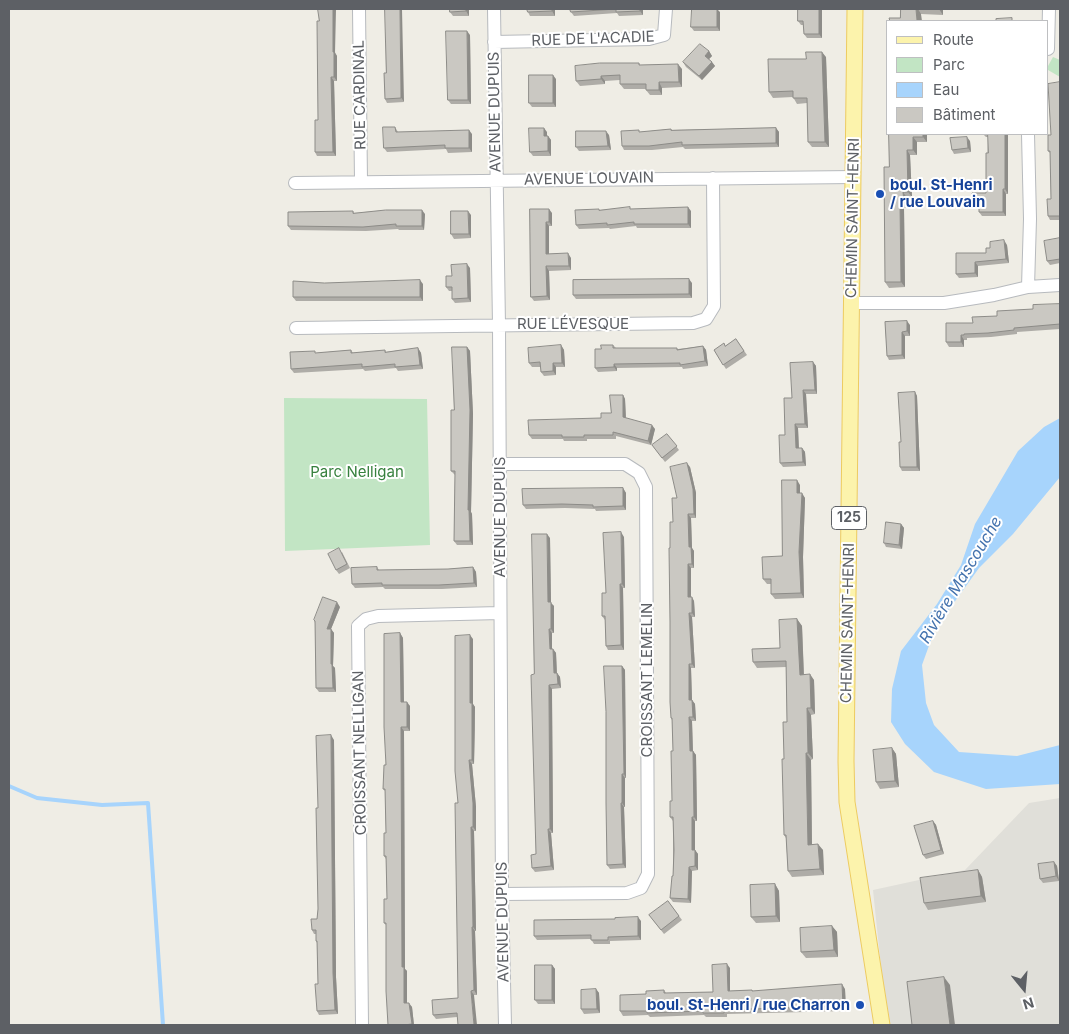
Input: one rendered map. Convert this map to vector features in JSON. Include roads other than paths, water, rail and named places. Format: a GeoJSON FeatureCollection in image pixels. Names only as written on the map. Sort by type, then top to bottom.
{"type":"FeatureCollection","features":[{"type":"Feature","properties":{"kind":"main road","name":"CHEMIN SAINT-HENRI"},"geometry":{"type":"LineString","coordinates":[[855,9],[846,737],[847,802],[882,1025]]}},
{"type":"Feature","properties":{"kind":"street","name":"RUE CARDINAL"},"geometry":{"type":"LineString","coordinates":[[359,9],[361,181]]}},
{"type":"Feature","properties":{"kind":"street","name":"AVENUE DUPUIS"},"geometry":{"type":"LineString","coordinates":[[494,9],[499,324],[502,894],[505,1025]]}},
{"type":"Feature","properties":{"kind":"street","name":"RUE DE L'ACADIE"},"geometry":{"type":"LineString","coordinates":[[494,42],[649,39],[664,35],[666,9]]}},
{"type":"Feature","properties":{"kind":"street"},"geometry":{"type":"LineString","coordinates":[[1028,135],[1030,219],[1028,287]]}},
{"type":"Feature","properties":{"kind":"street","name":"AVENUE LOUVAIN"},"geometry":{"type":"LineString","coordinates":[[295,184],[361,181],[854,176]]}},
{"type":"Feature","properties":{"kind":"street","name":"RUE LÉVESQUE"},"geometry":{"type":"LineString","coordinates":[[296,328],[693,323],[706,319],[714,306],[713,178]]}},
{"type":"Feature","properties":{"kind":"street"},"geometry":{"type":"LineString","coordinates":[[852,303],[944,303],[994,296],[1028,287],[1060,285]]}},
{"type":"Feature","properties":{"kind":"street","name":"CROISSANT LEMELIN"},"geometry":{"type":"LineString","coordinates":[[500,464],[625,464],[638,473],[646,487],[648,854],[648,874],[641,888],[626,893],[502,894]]}},
{"type":"Feature","properties":{"kind":"street","name":"CROISSANT NELLIGAN"},"geometry":{"type":"LineString","coordinates":[[362,1025],[358,626],[366,619],[378,616],[500,613]]}},
{"type":"Feature","properties":{"kind":"water","name":"Rivière Mascouche"},"geometry":{"type":"Polygon","coordinates":[[[1060,418],[1060,477],[1013,534],[979,568],[935,629],[922,665],[926,703],[934,725],[959,752],[1017,756],[1060,745],[1060,784],[986,789],[934,772],[905,744],[891,722],[892,689],[901,651],[937,604],[961,565],[975,524],[1018,451],[1044,427],[1060,418]]]}},
{"type":"Feature","properties":{"kind":"waterway"},"geometry":{"type":"LineString","coordinates":[[9,786],[37,798],[102,805],[148,803],[163,1025]]}},
{"type":"Feature","properties":{"kind":"place","name":"boul. St-Henri / rue Louvain"},"geometry":{"type":"Point","coordinates":[880,194]}},
{"type":"Feature","properties":{"kind":"place","name":"boul. St-Henri / rue Charron"},"geometry":{"type":"Point","coordinates":[860,1005]}},
{"type":"Feature","properties":{"kind":"park label","name":"Parc Nelligan"},"geometry":{"type":"Point","coordinates":[357,472]}}]}
